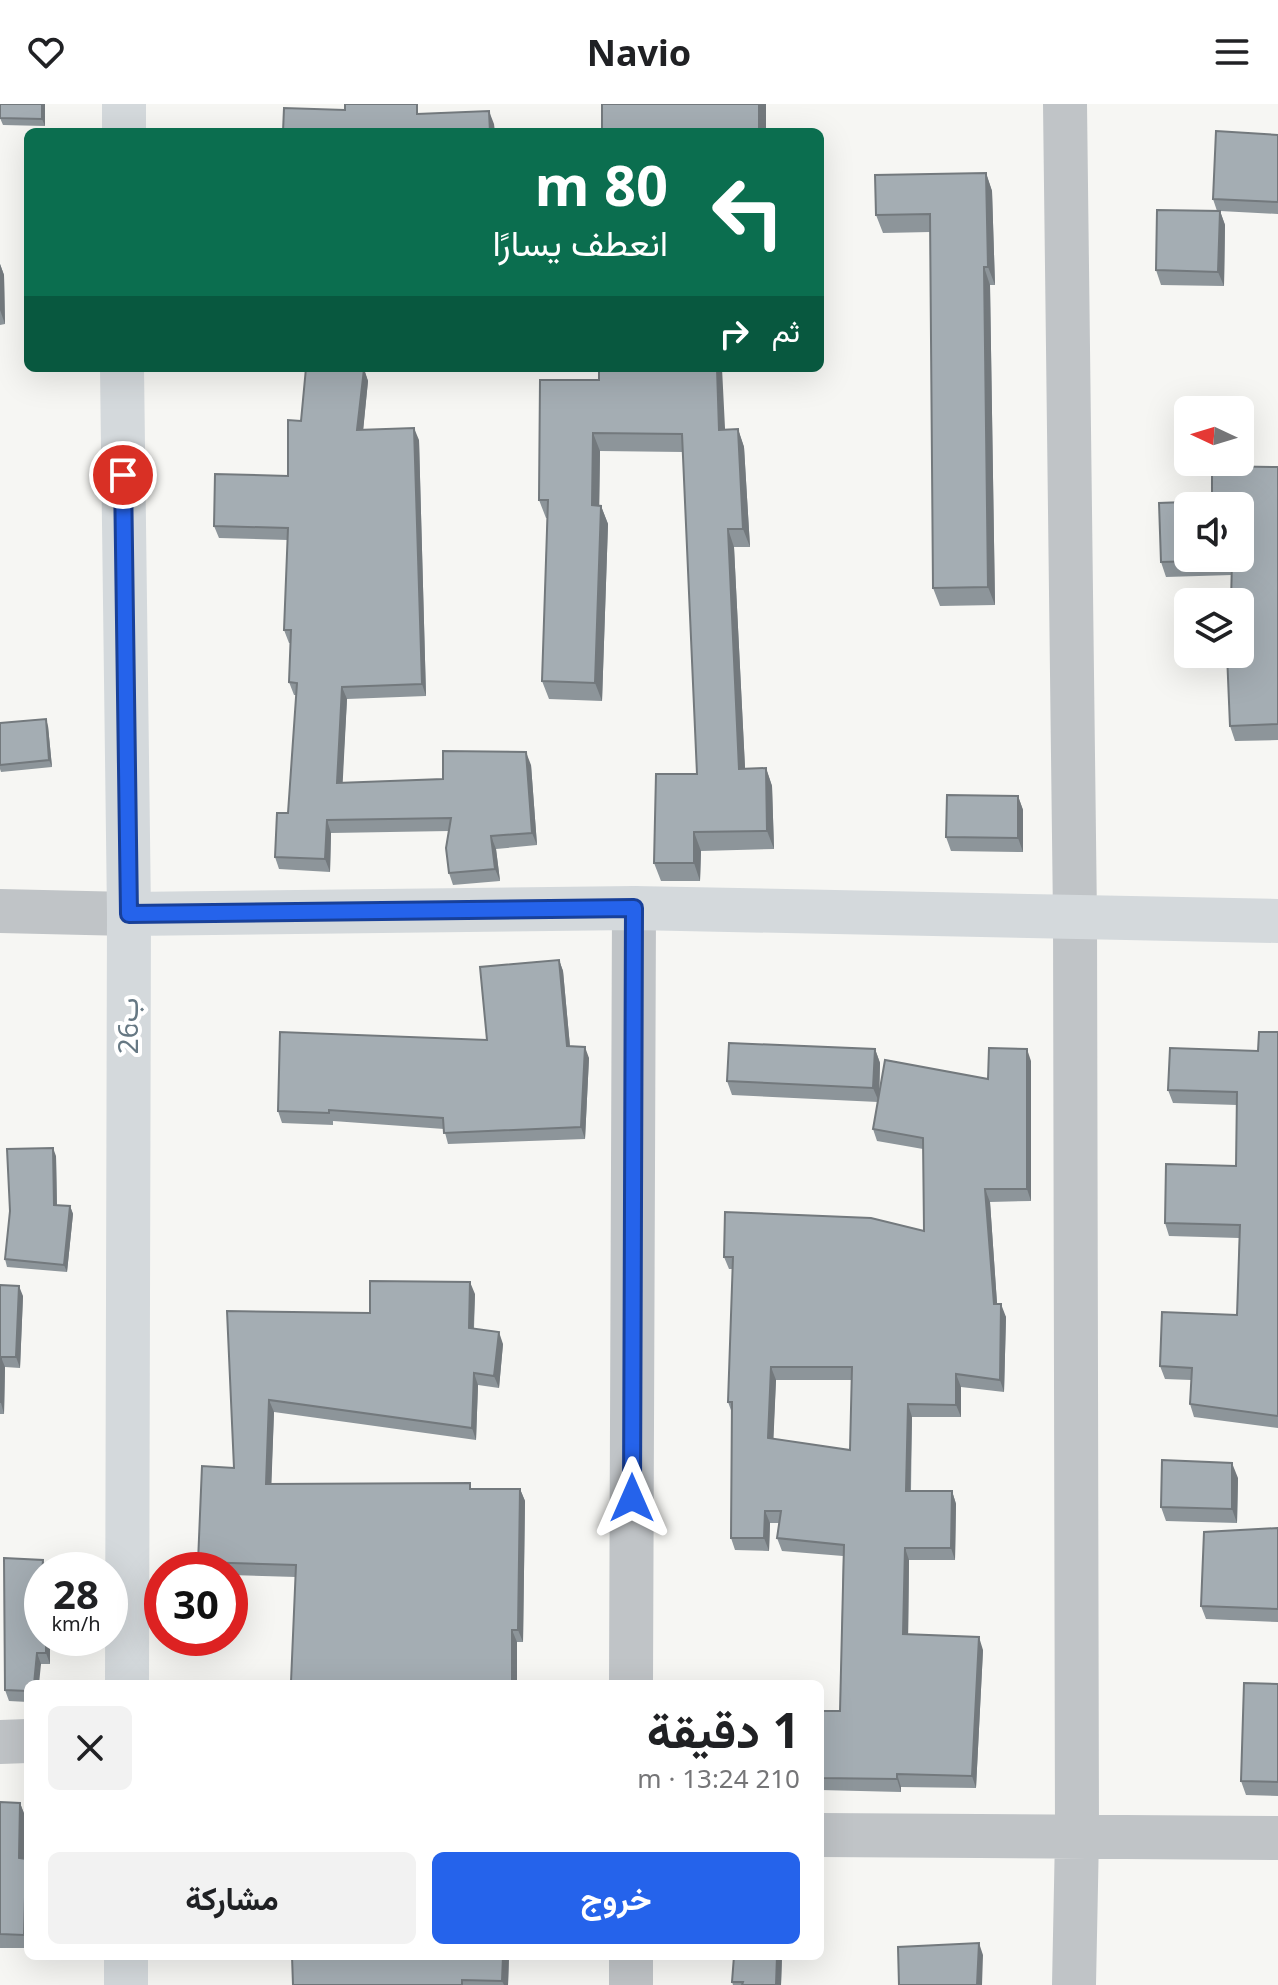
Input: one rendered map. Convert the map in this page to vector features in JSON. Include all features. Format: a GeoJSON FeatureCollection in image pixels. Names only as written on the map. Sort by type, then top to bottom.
{"type":"FeatureCollection","features":[{"type":"Feature","properties":{"kind":"main road"},"geometry":{"type":"LineString","coordinates":[[124,104],[124,128]]}},
{"type":"Feature","properties":{"kind":"main road","name":"26ب"},"geometry":{"type":"LineString","coordinates":[[122,372],[129,914],[127,1680]]}},
{"type":"Feature","properties":{"kind":"main road"},"geometry":{"type":"LineString","coordinates":[[129,914],[634,908],[1278,921]]}},
{"type":"Feature","properties":{"kind":"main road"},"geometry":{"type":"LineString","coordinates":[[126,1960],[126,1985]]}},
{"type":"Feature","properties":{"kind":"street"},"geometry":{"type":"LineString","coordinates":[[1065,104],[1075,918],[1077,1836],[1074,1985]]}},
{"type":"Feature","properties":{"kind":"street"},"geometry":{"type":"LineString","coordinates":[[631,1680],[634,908]]}},
{"type":"Feature","properties":{"kind":"street"},"geometry":{"type":"LineString","coordinates":[[0,911],[129,914]]}},
{"type":"Feature","properties":{"kind":"street"},"geometry":{"type":"LineString","coordinates":[[0,1742],[24,1741]]}},
{"type":"Feature","properties":{"kind":"street"},"geometry":{"type":"LineString","coordinates":[[824,1835],[1278,1838]]}},
{"type":"Feature","properties":{"kind":"street"},"geometry":{"type":"LineString","coordinates":[[631,1960],[631,1985]]}},
{"type":"Feature","properties":{"kind":"building"},"geometry":{"type":"Polygon","coordinates":[[[0,104],[42,104],[42,119],[0,118],[0,104]]]}},
{"type":"Feature","properties":{"kind":"building"},"geometry":{"type":"Polygon","coordinates":[[[345,104],[417,104],[417,114],[489,111],[490,128],[283,128],[284,108],[345,110],[345,104]]]}},
{"type":"Feature","properties":{"kind":"building"},"geometry":{"type":"Polygon","coordinates":[[[602,104],[759,104],[759,128],[602,128],[602,104]]]}},
{"type":"Feature","properties":{"kind":"building"},"geometry":{"type":"Polygon","coordinates":[[[1216,131],[1278,135],[1278,202],[1213,199],[1216,131]]]}},
{"type":"Feature","properties":{"kind":"building"},"geometry":{"type":"Polygon","coordinates":[[[986,173],[988,267],[984,267],[988,587],[933,588],[930,214],[876,215],[875,175],[986,173]]]}},
{"type":"Feature","properties":{"kind":"building"},"geometry":{"type":"Polygon","coordinates":[[[1157,210],[1220,211],[1218,272],[1156,270],[1157,210]]]}},
{"type":"Feature","properties":{"kind":"building"},"geometry":{"type":"Polygon","coordinates":[[[306,372],[364,372],[357,430],[414,428],[422,684],[342,687],[337,783],[443,779],[443,751],[526,752],[532,833],[491,836],[495,869],[449,873],[446,848],[451,818],[327,820],[325,859],[275,857],[277,813],[288,813],[297,683],[289,682],[291,630],[284,630],[288,528],[214,526],[215,474],[288,476],[288,420],[301,421],[306,372]]]}},
{"type":"Feature","properties":{"kind":"building"},"geometry":{"type":"Polygon","coordinates":[[[599,372],[717,372],[719,430],[738,429],[743,529],[728,529],[739,769],[766,768],[767,831],[694,832],[694,863],[654,863],[656,774],[697,774],[682,434],[593,433],[592,505],[601,506],[595,683],[542,681],[548,500],[539,500],[540,380],[599,380],[599,372]]]}},
{"type":"Feature","properties":{"kind":"building"},"geometry":{"type":"Polygon","coordinates":[[[1254,467],[1278,467],[1278,724],[1230,726],[1228,668],[1254,668],[1254,588],[1231,588],[1232,572],[1254,572],[1254,492],[1212,492],[1212,476],[1254,476],[1254,467]]]}},
{"type":"Feature","properties":{"kind":"building"},"geometry":{"type":"Polygon","coordinates":[[[1174,502],[1174,562],[1161,562],[1159,503],[1174,502]]]}},
{"type":"Feature","properties":{"kind":"building"},"geometry":{"type":"Polygon","coordinates":[[[46,719],[49,760],[0,765],[0,723],[46,719]]]}},
{"type":"Feature","properties":{"kind":"building"},"geometry":{"type":"Polygon","coordinates":[[[947,795],[1018,796],[1018,838],[946,837],[947,795]]]}},
{"type":"Feature","properties":{"kind":"building"},"geometry":{"type":"Polygon","coordinates":[[[559,960],[567,1046],[585,1047],[581,1127],[444,1133],[443,1118],[329,1110],[329,1113],[278,1111],[280,1032],[487,1040],[480,967],[559,960]]]}},
{"type":"Feature","properties":{"kind":"building"},"geometry":{"type":"Polygon","coordinates":[[[1259,1032],[1278,1032],[1278,1416],[1190,1404],[1192,1368],[1160,1366],[1162,1312],[1237,1315],[1240,1225],[1165,1223],[1166,1164],[1236,1166],[1237,1092],[1168,1090],[1170,1048],[1258,1051],[1259,1032]]]}},
{"type":"Feature","properties":{"kind":"building"},"geometry":{"type":"Polygon","coordinates":[[[729,1043],[875,1049],[873,1088],[727,1081],[729,1043]]]}},
{"type":"Feature","properties":{"kind":"building"},"geometry":{"type":"Polygon","coordinates":[[[989,1048],[1027,1049],[1027,1189],[985,1189],[994,1304],[1001,1304],[1000,1380],[956,1374],[956,1405],[908,1404],[906,1491],[952,1491],[951,1548],[905,1548],[903,1634],[979,1637],[972,1776],[897,1774],[897,1779],[824,1778],[824,1711],[840,1711],[844,1545],[777,1538],[781,1511],[765,1511],[764,1538],[731,1538],[732,1402],[728,1402],[733,1257],[724,1257],[725,1212],[871,1218],[924,1231],[923,1138],[873,1129],[885,1060],[988,1079],[989,1048]],[[771,1367],[768,1438],[850,1450],[852,1367],[771,1367]]]}},
{"type":"Feature","properties":{"kind":"building"},"geometry":{"type":"Polygon","coordinates":[[[53,1148],[54,1205],[70,1206],[64,1265],[5,1259],[10,1211],[7,1149],[53,1148]]]}},
{"type":"Feature","properties":{"kind":"building"},"geometry":{"type":"Polygon","coordinates":[[[370,1281],[470,1282],[469,1328],[499,1332],[494,1376],[474,1373],[472,1428],[269,1400],[266,1484],[470,1483],[470,1489],[520,1489],[518,1630],[512,1630],[512,1680],[291,1680],[296,1565],[248,1564],[248,1552],[198,1552],[202,1466],[234,1468],[227,1311],[370,1313],[370,1281]]]}},
{"type":"Feature","properties":{"kind":"building"},"geometry":{"type":"Polygon","coordinates":[[[0,1285],[19,1286],[16,1357],[1,1357],[0,1403],[0,1285]]]}},
{"type":"Feature","properties":{"kind":"building"},"geometry":{"type":"Polygon","coordinates":[[[1162,1460],[1232,1463],[1232,1509],[1161,1507],[1162,1460]]]}},
{"type":"Feature","properties":{"kind":"building"},"geometry":{"type":"Polygon","coordinates":[[[1278,1528],[1278,1609],[1201,1606],[1204,1532],[1278,1528]]]}},
{"type":"Feature","properties":{"kind":"building"},"geometry":{"type":"Polygon","coordinates":[[[4,1558],[24,1559],[24,1656],[37,1656],[34,1680],[24,1680],[24,1691],[5,1690],[4,1558]]]}},
{"type":"Feature","properties":{"kind":"building"},"geometry":{"type":"Polygon","coordinates":[[[1244,1683],[1278,1684],[1278,1782],[1241,1781],[1244,1683]]]}},
{"type":"Feature","properties":{"kind":"building"},"geometry":{"type":"Polygon","coordinates":[[[0,1802],[20,1803],[19,1858],[24,1859],[24,1935],[0,1934],[0,1802]]]}},
{"type":"Feature","properties":{"kind":"building"},"geometry":{"type":"Polygon","coordinates":[[[979,1943],[977,1985],[899,1985],[898,1947],[979,1943]]]}},
{"type":"Feature","properties":{"kind":"building"},"geometry":{"type":"Polygon","coordinates":[[[292,1960],[503,1960],[502,1981],[462,1980],[462,1985],[293,1985],[292,1960]]]}},
{"type":"Feature","properties":{"kind":"building"},"geometry":{"type":"Polygon","coordinates":[[[734,1960],[777,1960],[776,1985],[732,1982],[734,1960]]]}},
{"type":"Feature","properties":{"kind":"route"},"geometry":{"type":"LineString","coordinates":[[123,475],[129,914],[634,908],[632,1498]]}}]}
